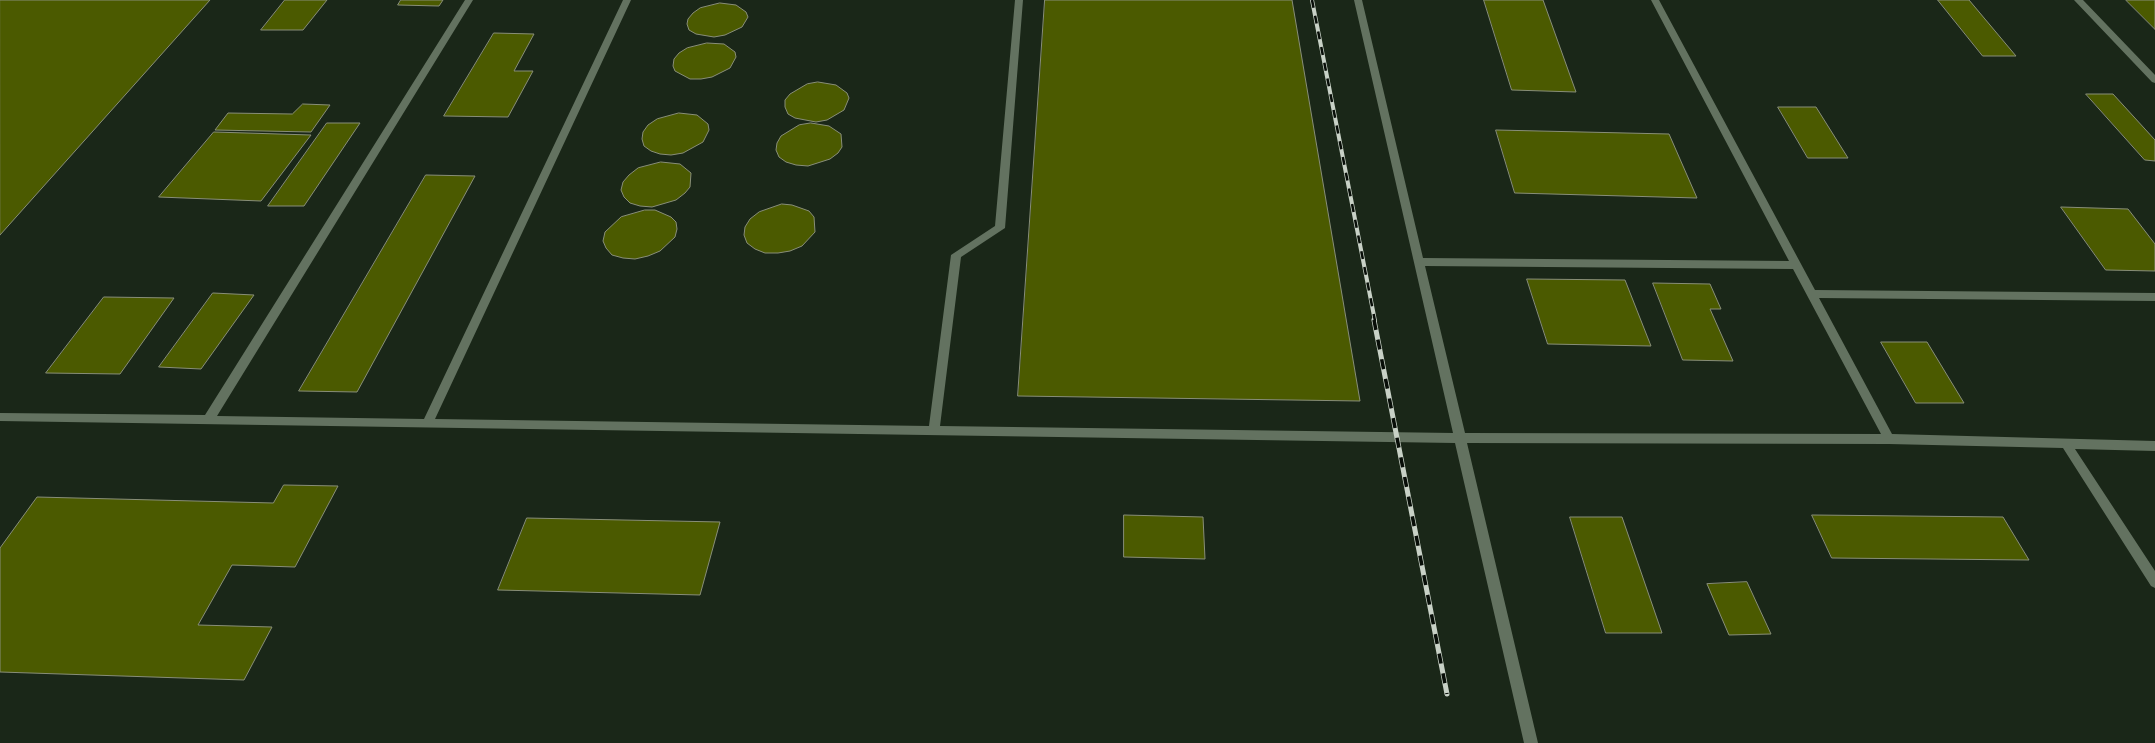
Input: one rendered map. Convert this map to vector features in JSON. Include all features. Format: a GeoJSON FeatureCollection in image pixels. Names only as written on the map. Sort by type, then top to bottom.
{"type":"FeatureCollection","features":[{"type":"Feature","properties":{"kind":"lane"},"geometry":{"type":"LineString","coordinates":[[208,420],[469,0]]}},
{"type":"Feature","properties":{"kind":"lane"},"geometry":{"type":"LineString","coordinates":[[427,424],[627,0]]}},
{"type":"Feature","properties":{"kind":"lane"},"geometry":{"type":"LineString","coordinates":[[934,431],[956,255],[1000,228],[1019,0]]}},
{"type":"Feature","properties":{"kind":"lane"},"geometry":{"type":"LineString","coordinates":[[1358,0],[1461,438],[1530,743]]}},
{"type":"Feature","properties":{"kind":"lane"},"geometry":{"type":"LineString","coordinates":[[1654,0],[1889,439]]}},
{"type":"Feature","properties":{"kind":"lane"},"geometry":{"type":"LineString","coordinates":[[2078,0],[2155,80]]}},
{"type":"Feature","properties":{"kind":"lane"},"geometry":{"type":"LineString","coordinates":[[1420,262],[1796,265]]}},
{"type":"Feature","properties":{"kind":"lane"},"geometry":{"type":"LineString","coordinates":[[1812,294],[2155,297]]}},
{"type":"Feature","properties":{"kind":"lane"},"geometry":{"type":"LineString","coordinates":[[0,417],[1461,438],[1889,439],[2155,446]]}},
{"type":"Feature","properties":{"kind":"lane"},"geometry":{"type":"LineString","coordinates":[[2066,444],[2155,582]]}},
{"type":"Feature","properties":{"kind":"building"},"geometry":{"type":"Polygon","coordinates":[[[0,0],[210,0],[0,235],[0,0]]]}},
{"type":"Feature","properties":{"kind":"building"},"geometry":{"type":"Polygon","coordinates":[[[285,0],[327,0],[303,30],[261,30],[285,0]]]}},
{"type":"Feature","properties":{"kind":"building"},"geometry":{"type":"Polygon","coordinates":[[[401,0],[443,0],[439,6],[398,5],[401,0]]]}},
{"type":"Feature","properties":{"kind":"building"},"geometry":{"type":"Polygon","coordinates":[[[1045,0],[1292,0],[1360,401],[1018,396],[1045,0]]]}},
{"type":"Feature","properties":{"kind":"building"},"geometry":{"type":"Polygon","coordinates":[[[1484,0],[1543,0],[1576,92],[1512,90],[1484,0]]]}},
{"type":"Feature","properties":{"kind":"building"},"geometry":{"type":"Polygon","coordinates":[[[1938,0],[1969,0],[2016,56],[1983,56],[1938,0]]]}},
{"type":"Feature","properties":{"kind":"building"},"geometry":{"type":"Polygon","coordinates":[[[2126,0],[2155,0],[2155,29],[2126,0]]]}},
{"type":"Feature","properties":{"kind":"building"},"geometry":{"type":"Polygon","coordinates":[[[720,3],[736,5],[746,12],[748,17],[742,27],[725,35],[714,37],[696,34],[689,30],[687,24],[688,19],[693,13],[700,8],[720,3]]]}},
{"type":"Feature","properties":{"kind":"building"},"geometry":{"type":"Polygon","coordinates":[[[494,33],[534,34],[514,71],[533,71],[508,117],[444,116],[494,33]]]}},
{"type":"Feature","properties":{"kind":"building"},"geometry":{"type":"Polygon","coordinates":[[[707,43],[724,44],[735,52],[736,57],[730,68],[712,77],[701,79],[690,79],[675,71],[673,66],[674,59],[679,53],[687,48],[707,43]]]}},
{"type":"Feature","properties":{"kind":"building"},"geometry":{"type":"Polygon","coordinates":[[[818,82],[836,85],[847,93],[849,98],[844,110],[827,120],[816,122],[795,118],[788,114],[785,107],[785,100],[790,94],[807,84],[818,82]]]}},
{"type":"Feature","properties":{"kind":"building"},"geometry":{"type":"Polygon","coordinates":[[[2086,94],[2113,94],[2155,140],[2155,161],[2145,160],[2086,94]]]}},
{"type":"Feature","properties":{"kind":"building"},"geometry":{"type":"Polygon","coordinates":[[[303,104],[330,105],[311,132],[215,130],[228,113],[292,114],[303,104]]]}},
{"type":"Feature","properties":{"kind":"building"},"geometry":{"type":"Polygon","coordinates":[[[1778,107],[1816,107],[1848,158],[1808,158],[1778,107]]]}},
{"type":"Feature","properties":{"kind":"building"},"geometry":{"type":"Polygon","coordinates":[[[679,113],[697,115],[708,124],[709,130],[703,142],[683,153],[671,155],[651,151],[644,146],[642,139],[643,132],[648,125],[657,119],[679,113]]]}},
{"type":"Feature","properties":{"kind":"building"},"geometry":{"type":"Polygon","coordinates":[[[327,123],[360,123],[304,206],[268,206],[327,123]]]}},
{"type":"Feature","properties":{"kind":"building"},"geometry":{"type":"Polygon","coordinates":[[[811,123],[829,126],[841,134],[842,147],[838,153],[830,159],[808,166],[786,162],[779,157],[776,150],[777,143],[781,136],[799,125],[811,123]]]}},
{"type":"Feature","properties":{"kind":"building"},"geometry":{"type":"Polygon","coordinates":[[[1496,130],[1669,134],[1697,198],[1515,193],[1496,130]]]}},
{"type":"Feature","properties":{"kind":"building"},"geometry":{"type":"Polygon","coordinates":[[[214,132],[311,135],[261,201],[159,197],[214,132]]]}},
{"type":"Feature","properties":{"kind":"building"},"geometry":{"type":"Polygon","coordinates":[[[661,162],[680,164],[691,173],[690,187],[676,200],[652,207],[630,203],[624,197],[621,190],[623,182],[638,168],[661,162]]]}},
{"type":"Feature","properties":{"kind":"building"},"geometry":{"type":"Polygon","coordinates":[[[426,175],[475,176],[357,392],[299,391],[426,175]]]}},
{"type":"Feature","properties":{"kind":"building"},"geometry":{"type":"Polygon","coordinates":[[[782,204],[792,205],[809,211],[814,217],[815,232],[802,246],[790,251],[765,253],[755,249],[747,243],[744,235],[745,227],[750,219],[759,212],[782,204]]]}},
{"type":"Feature","properties":{"kind":"building"},"geometry":{"type":"Polygon","coordinates":[[[2061,207],[2128,209],[2155,244],[2155,271],[2106,270],[2061,207]]]}},
{"type":"Feature","properties":{"kind":"building"},"geometry":{"type":"Polygon","coordinates":[[[645,210],[655,210],[671,217],[676,222],[677,229],[675,237],[660,251],[648,256],[635,259],[612,255],[606,248],[603,241],[605,232],[621,217],[645,210]]]}},
{"type":"Feature","properties":{"kind":"building"},"geometry":{"type":"Polygon","coordinates":[[[1527,279],[1625,280],[1651,346],[1548,344],[1527,279]]]}},
{"type":"Feature","properties":{"kind":"building"},"geometry":{"type":"Polygon","coordinates":[[[1653,283],[1710,284],[1721,309],[1710,309],[1733,361],[1683,360],[1653,283]]]}},
{"type":"Feature","properties":{"kind":"building"},"geometry":{"type":"Polygon","coordinates":[[[213,293],[254,295],[201,369],[159,367],[213,293]]]}},
{"type":"Feature","properties":{"kind":"building"},"geometry":{"type":"Polygon","coordinates":[[[104,297],[174,298],[120,374],[46,373],[104,297]]]}},
{"type":"Feature","properties":{"kind":"building"},"geometry":{"type":"Polygon","coordinates":[[[1881,342],[1927,342],[1964,403],[1916,403],[1881,342]]]}},
{"type":"Feature","properties":{"kind":"building"},"geometry":{"type":"Polygon","coordinates":[[[284,485],[338,486],[295,567],[232,565],[198,625],[272,627],[244,680],[0,672],[0,548],[37,497],[273,503],[284,485]]]}},
{"type":"Feature","properties":{"kind":"building"},"geometry":{"type":"Polygon","coordinates":[[[1124,515],[1203,517],[1205,559],[1124,557],[1124,515]]]}},
{"type":"Feature","properties":{"kind":"building"},"geometry":{"type":"Polygon","coordinates":[[[1812,515],[2003,517],[2029,560],[1832,558],[1812,515]]]}},
{"type":"Feature","properties":{"kind":"building"},"geometry":{"type":"Polygon","coordinates":[[[1570,517],[1622,517],[1662,633],[1606,633],[1570,517]]]}},
{"type":"Feature","properties":{"kind":"building"},"geometry":{"type":"Polygon","coordinates":[[[527,518],[720,522],[700,595],[498,590],[527,518]]]}},
{"type":"Feature","properties":{"kind":"building"},"geometry":{"type":"Polygon","coordinates":[[[1747,582],[1771,634],[1729,635],[1707,584],[1747,582]]]}},
{"type":"Feature","properties":{"kind":"railway"},"geometry":{"type":"LineString","coordinates":[[1312,0],[1375,321]]}},
{"type":"Feature","properties":{"kind":"railway"},"geometry":{"type":"LineString","coordinates":[[1374,320],[1447,694]]}}]}
